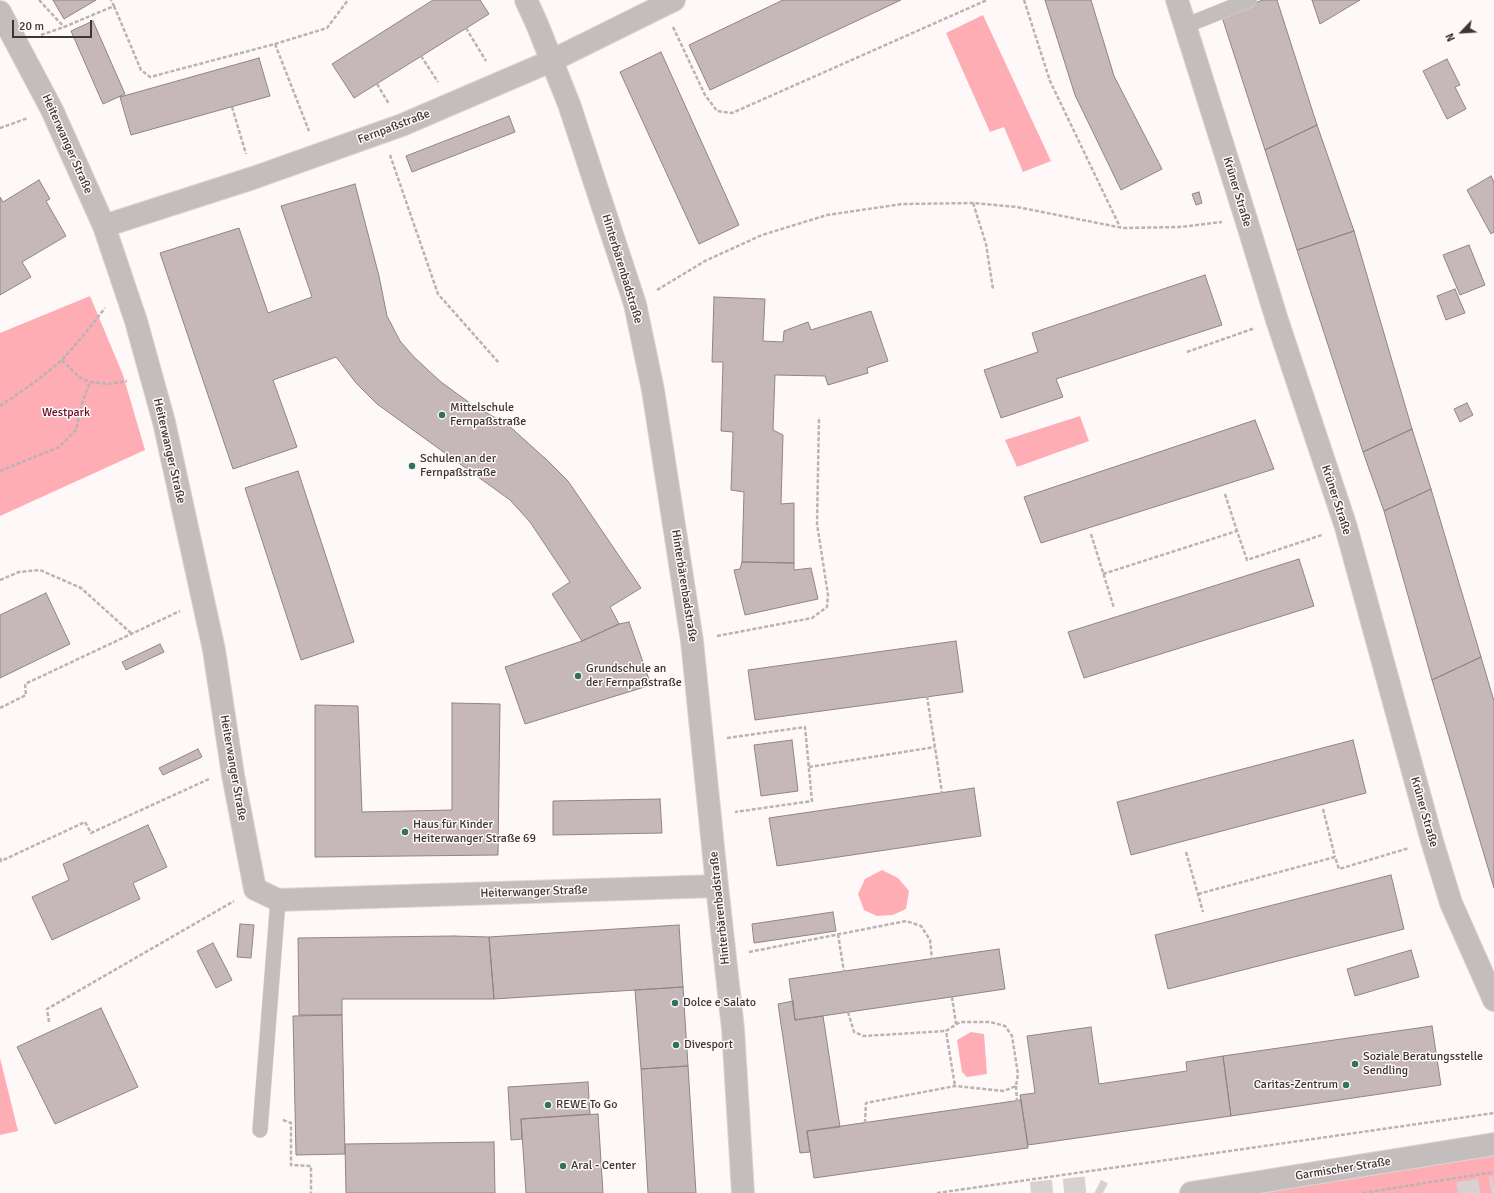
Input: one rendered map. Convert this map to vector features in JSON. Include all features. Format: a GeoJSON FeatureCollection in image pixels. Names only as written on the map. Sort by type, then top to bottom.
{"type":"FeatureCollection","features":[{"type":"Feature","properties":{"kind":"street","name":"Hinterbärenbadstraße"},"geometry":{"type":"LineString","coordinates":[[526,0],[570,104],[634,304],[653,390],[692,641],[733,1029],[743,1193]]}},
{"type":"Feature","properties":{"kind":"street","name":"Krüner Straße"},"geometry":{"type":"LineString","coordinates":[[1177,0],[1277,320],[1346,527],[1432,841],[1451,903],[1494,1000]]}},
{"type":"Feature","properties":{"kind":"street","name":"Fernpaßstraße"},"geometry":{"type":"LineString","coordinates":[[104,226],[253,178],[453,104],[552,61],[668,3]]}},
{"type":"Feature","properties":{"kind":"street","name":"Heiterwanger Straße"},"geometry":{"type":"LineString","coordinates":[[0,12],[18,43],[52,110],[104,226],[136,321],[164,422],[214,650],[233,774],[255,889],[278,900],[717,886]]}},
{"type":"Feature","properties":{"kind":"street","name":"Garmischer Straße"},"geometry":{"type":"LineString","coordinates":[[1191,1193],[1494,1144]]}},
{"type":"Feature","properties":{"kind":"lane"},"geometry":{"type":"LineString","coordinates":[[1185,26],[1249,0]]}},
{"type":"Feature","properties":{"kind":"lane"},"geometry":{"type":"LineString","coordinates":[[260,1130],[278,900]]}},
{"type":"Feature","properties":{"kind":"path"},"geometry":{"type":"LineString","coordinates":[[39,0],[64,27]]}},
{"type":"Feature","properties":{"kind":"path"},"geometry":{"type":"LineString","coordinates":[[111,0],[141,70],[150,78],[275,44],[327,28],[348,0]]}},
{"type":"Feature","properties":{"kind":"path"},"geometry":{"type":"LineString","coordinates":[[668,3],[705,95],[717,111],[732,113],[987,0]]}},
{"type":"Feature","properties":{"kind":"path"},"geometry":{"type":"LineString","coordinates":[[1024,0],[1050,81],[1120,228]]}},
{"type":"Feature","properties":{"kind":"path"},"geometry":{"type":"LineString","coordinates":[[18,43],[64,27],[114,6]]}},
{"type":"Feature","properties":{"kind":"path"},"geometry":{"type":"LineString","coordinates":[[466,28],[500,84]]}},
{"type":"Feature","properties":{"kind":"path"},"geometry":{"type":"LineString","coordinates":[[275,44],[319,154]]}},
{"type":"Feature","properties":{"kind":"path"},"geometry":{"type":"LineString","coordinates":[[421,56],[453,104]]}},
{"type":"Feature","properties":{"kind":"path"},"geometry":{"type":"LineString","coordinates":[[232,107],[253,178]]}},
{"type":"Feature","properties":{"kind":"path"},"geometry":{"type":"LineString","coordinates":[[0,128],[52,110]]}},
{"type":"Feature","properties":{"kind":"path"},"geometry":{"type":"LineString","coordinates":[[390,153],[438,294],[499,362]]}},
{"type":"Feature","properties":{"kind":"path"},"geometry":{"type":"LineString","coordinates":[[973,203],[986,244],[993,289]]}},
{"type":"Feature","properties":{"kind":"path"},"geometry":{"type":"LineString","coordinates":[[634,304],[705,261],[762,235],[827,214],[902,204],[973,203],[1017,208],[1120,228],[1180,227],[1246,219]]}},
{"type":"Feature","properties":{"kind":"path"},"geometry":{"type":"LineString","coordinates":[[0,406],[35,382],[62,360],[83,336],[123,283]]}},
{"type":"Feature","properties":{"kind":"path"},"geometry":{"type":"LineString","coordinates":[[1187,352],[1277,320]]}},
{"type":"Feature","properties":{"kind":"path"},"geometry":{"type":"LineString","coordinates":[[62,360],[79,377],[90,382],[109,384],[131,381],[152,381]]}},
{"type":"Feature","properties":{"kind":"path"},"geometry":{"type":"LineString","coordinates":[[0,471],[60,447],[76,430],[81,406],[90,382]]}},
{"type":"Feature","properties":{"kind":"path"},"geometry":{"type":"LineString","coordinates":[[692,641],[812,618],[827,607],[828,595],[817,524],[819,417]]}},
{"type":"Feature","properties":{"kind":"path"},"geometry":{"type":"LineString","coordinates":[[1225,494],[1247,560],[1346,527]]}},
{"type":"Feature","properties":{"kind":"path"},"geometry":{"type":"LineString","coordinates":[[1103,574],[1237,531]]}},
{"type":"Feature","properties":{"kind":"path"},"geometry":{"type":"LineString","coordinates":[[1091,534],[1114,608]]}},
{"type":"Feature","properties":{"kind":"path"},"geometry":{"type":"LineString","coordinates":[[0,580],[19,572],[40,570],[81,588],[132,634]]}},
{"type":"Feature","properties":{"kind":"path"},"geometry":{"type":"LineString","coordinates":[[0,708],[26,695],[25,684],[185,609],[204,605]]}},
{"type":"Feature","properties":{"kind":"path"},"geometry":{"type":"LineString","coordinates":[[927,696],[942,793]]}},
{"type":"Feature","properties":{"kind":"path"},"geometry":{"type":"LineString","coordinates":[[702,741],[805,727],[812,801],[710,815]]}},
{"type":"Feature","properties":{"kind":"path"},"geometry":{"type":"LineString","coordinates":[[809,767],[935,747]]}},
{"type":"Feature","properties":{"kind":"path"},"geometry":{"type":"LineString","coordinates":[[0,858],[1,861],[85,822],[90,833],[214,777],[233,774]]}},
{"type":"Feature","properties":{"kind":"path"},"geometry":{"type":"LineString","coordinates":[[1323,810],[1340,869],[1432,841]]}},
{"type":"Feature","properties":{"kind":"path"},"geometry":{"type":"LineString","coordinates":[[1186,852],[1203,912]]}},
{"type":"Feature","properties":{"kind":"path"},"geometry":{"type":"LineString","coordinates":[[1198,894],[1336,858]]}},
{"type":"Feature","properties":{"kind":"path"},"geometry":{"type":"LineString","coordinates":[[49,1022],[47,1010],[255,889]]}},
{"type":"Feature","properties":{"kind":"path"},"geometry":{"type":"LineString","coordinates":[[725,957],[906,921],[921,926],[930,940],[932,959]]}},
{"type":"Feature","properties":{"kind":"path"},"geometry":{"type":"LineString","coordinates":[[838,934],[844,972]]}},
{"type":"Feature","properties":{"kind":"path"},"geometry":{"type":"LineString","coordinates":[[952,997],[956,1024]]}},
{"type":"Feature","properties":{"kind":"path"},"geometry":{"type":"LineString","coordinates":[[848,1012],[854,1032],[864,1036],[946,1031],[960,1022],[990,1022],[1005,1026],[1012,1036],[1018,1074],[1016,1086],[1017,1101]]}},
{"type":"Feature","properties":{"kind":"path"},"geometry":{"type":"LineString","coordinates":[[946,1031],[955,1086]]}},
{"type":"Feature","properties":{"kind":"path"},"geometry":{"type":"LineString","coordinates":[[865,1123],[866,1102],[955,1086],[1004,1091],[1016,1086]]}},
{"type":"Feature","properties":{"kind":"path"},"geometry":{"type":"LineString","coordinates":[[262,1111],[291,1123],[291,1165],[311,1166],[311,1193]]}},
{"type":"Feature","properties":{"kind":"path"},"geometry":{"type":"LineString","coordinates":[[937,1193],[1494,1112]]}},
{"type":"Feature","properties":{"kind":"path"},"geometry":{"type":"LineString","coordinates":[[1363,1193],[1494,1172]]}},
{"type":"Feature","properties":{"kind":"green space"},"geometry":{"type":"Polygon","coordinates":[[[983,15],[1051,161],[1023,172],[1004,127],[990,132],[946,33],[983,15]]]}},
{"type":"Feature","properties":{"kind":"green space","name":"Westpark"},"geometry":{"type":"Polygon","coordinates":[[[90,296],[123,375],[145,450],[0,516],[0,333],[90,296]]]}},
{"type":"Feature","properties":{"kind":"green space"},"geometry":{"type":"Polygon","coordinates":[[[1080,416],[1089,441],[1017,467],[1005,440],[1080,416]]]}},
{"type":"Feature","properties":{"kind":"green space"},"geometry":{"type":"Polygon","coordinates":[[[882,870],[898,878],[909,891],[906,909],[893,915],[877,916],[864,910],[858,894],[865,879],[882,870]]]}},
{"type":"Feature","properties":{"kind":"green space"},"geometry":{"type":"Polygon","coordinates":[[[971,1032],[984,1034],[987,1074],[967,1077],[962,1072],[957,1040],[971,1032]]]}},
{"type":"Feature","properties":{"kind":"green space"},"geometry":{"type":"Polygon","coordinates":[[[0,1058],[18,1131],[0,1135],[0,1058]]]}},
{"type":"Feature","properties":{"kind":"green space"},"geometry":{"type":"Polygon","coordinates":[[[1494,1154],[1494,1193],[1254,1193],[1364,1177],[1494,1154]]]}},
{"type":"Feature","properties":{"kind":"building"},"geometry":{"type":"Polygon","coordinates":[[[53,0],[96,0],[64,19],[53,0]]]}},
{"type":"Feature","properties":{"kind":"building"},"geometry":{"type":"Polygon","coordinates":[[[433,0],[480,0],[489,14],[354,98],[332,64],[433,0]]]}},
{"type":"Feature","properties":{"kind":"building"},"geometry":{"type":"Polygon","coordinates":[[[783,0],[901,0],[710,90],[689,45],[783,0]]]}},
{"type":"Feature","properties":{"kind":"building"},"geometry":{"type":"Polygon","coordinates":[[[1045,0],[1091,0],[1114,76],[1162,169],[1121,190],[1075,95],[1045,0]]]}},
{"type":"Feature","properties":{"kind":"building"},"geometry":{"type":"Polygon","coordinates":[[[1263,0],[1277,0],[1317,125],[1265,150],[1221,14],[1263,0]]]}},
{"type":"Feature","properties":{"kind":"building"},"geometry":{"type":"Polygon","coordinates":[[[1312,0],[1360,0],[1320,24],[1312,0]]]}},
{"type":"Feature","properties":{"kind":"building"},"geometry":{"type":"Polygon","coordinates":[[[93,21],[125,94],[103,104],[71,31],[93,21]]]}},
{"type":"Feature","properties":{"kind":"building"},"geometry":{"type":"Polygon","coordinates":[[[661,52],[739,225],[699,244],[620,72],[661,52]]]}},
{"type":"Feature","properties":{"kind":"building"},"geometry":{"type":"Polygon","coordinates":[[[259,58],[270,96],[131,135],[120,97],[259,58]]]}},
{"type":"Feature","properties":{"kind":"building"},"geometry":{"type":"Polygon","coordinates":[[[1447,59],[1460,85],[1455,87],[1466,109],[1447,119],[1423,71],[1447,59]]]}},
{"type":"Feature","properties":{"kind":"building"},"geometry":{"type":"Polygon","coordinates":[[[509,116],[515,132],[412,172],[406,156],[509,116]]]}},
{"type":"Feature","properties":{"kind":"building"},"geometry":{"type":"Polygon","coordinates":[[[1317,125],[1354,231],[1297,250],[1265,150],[1317,125]]]}},
{"type":"Feature","properties":{"kind":"building"},"geometry":{"type":"Polygon","coordinates":[[[1491,176],[1494,182],[1494,232],[1491,234],[1467,190],[1491,176]]]}},
{"type":"Feature","properties":{"kind":"building"},"geometry":{"type":"Polygon","coordinates":[[[39,180],[50,199],[46,201],[66,236],[22,262],[31,277],[0,295],[0,197],[3,202],[39,180]]]}},
{"type":"Feature","properties":{"kind":"building","name":"Mittelschule Fernpaßstraße"},"geometry":{"type":"Polygon","coordinates":[[[355,184],[379,276],[387,316],[400,341],[414,357],[441,382],[474,406],[507,424],[568,481],[641,588],[610,607],[619,624],[582,641],[552,594],[570,582],[530,522],[510,500],[377,404],[356,383],[336,357],[273,380],[297,447],[233,469],[160,253],[239,228],[268,313],[312,297],[281,206],[355,184]]]}},
{"type":"Feature","properties":{"kind":"building"},"geometry":{"type":"Polygon","coordinates":[[[1199,192],[1202,203],[1196,205],[1192,194],[1199,192]]]}},
{"type":"Feature","properties":{"kind":"building"},"geometry":{"type":"Polygon","coordinates":[[[1354,231],[1412,429],[1363,452],[1297,250],[1354,231]]]}},
{"type":"Feature","properties":{"kind":"building"},"geometry":{"type":"Polygon","coordinates":[[[1469,245],[1485,285],[1460,295],[1443,255],[1469,245]]]}},
{"type":"Feature","properties":{"kind":"building"},"geometry":{"type":"Polygon","coordinates":[[[1205,275],[1222,325],[1056,379],[1063,397],[1001,418],[984,370],[1038,352],[1032,333],[1205,275]]]}},
{"type":"Feature","properties":{"kind":"building"},"geometry":{"type":"Polygon","coordinates":[[[1455,289],[1465,313],[1446,320],[1437,296],[1455,289]]]}},
{"type":"Feature","properties":{"kind":"building"},"geometry":{"type":"Polygon","coordinates":[[[714,297],[765,299],[763,341],[783,342],[784,331],[808,322],[811,330],[871,311],[888,361],[867,368],[868,373],[828,385],[825,376],[775,375],[773,430],[783,435],[781,504],[794,503],[794,563],[742,562],[744,492],[731,490],[733,432],[721,431],[723,362],[712,362],[714,297]]]}},
{"type":"Feature","properties":{"kind":"building"},"geometry":{"type":"Polygon","coordinates":[[[1467,403],[1473,415],[1460,422],[1454,409],[1467,403]]]}},
{"type":"Feature","properties":{"kind":"building"},"geometry":{"type":"Polygon","coordinates":[[[1255,420],[1274,469],[1041,543],[1024,497],[1255,420]]]}},
{"type":"Feature","properties":{"kind":"building"},"geometry":{"type":"Polygon","coordinates":[[[1412,429],[1431,489],[1384,511],[1363,452],[1412,429]]]}},
{"type":"Feature","properties":{"kind":"building"},"geometry":{"type":"Polygon","coordinates":[[[298,471],[354,642],[301,660],[245,488],[298,471]]]}},
{"type":"Feature","properties":{"kind":"building"},"geometry":{"type":"Polygon","coordinates":[[[1431,489],[1481,657],[1432,680],[1384,511],[1431,489]]]}},
{"type":"Feature","properties":{"kind":"building"},"geometry":{"type":"Polygon","coordinates":[[[1299,559],[1314,606],[1084,678],[1068,632],[1299,559]]]}},
{"type":"Feature","properties":{"kind":"building"},"geometry":{"type":"Polygon","coordinates":[[[742,562],[794,563],[794,570],[811,568],[818,599],[745,615],[734,570],[740,569],[742,562]]]}},
{"type":"Feature","properties":{"kind":"building"},"geometry":{"type":"Polygon","coordinates":[[[46,593],[70,644],[0,678],[0,615],[46,593]]]}},
{"type":"Feature","properties":{"kind":"building","name":"Grundschule an der Fernpaßstraße"},"geometry":{"type":"Polygon","coordinates":[[[629,622],[651,685],[525,724],[505,667],[582,641],[619,624],[629,622]]]}},
{"type":"Feature","properties":{"kind":"building"},"geometry":{"type":"Polygon","coordinates":[[[956,641],[963,692],[755,720],[748,670],[956,641]]]}},
{"type":"Feature","properties":{"kind":"building"},"geometry":{"type":"Polygon","coordinates":[[[160,644],[164,652],[126,670],[122,662],[160,644]]]}},
{"type":"Feature","properties":{"kind":"building"},"geometry":{"type":"Polygon","coordinates":[[[1481,657],[1494,701],[1494,888],[1432,680],[1481,657]]]}},
{"type":"Feature","properties":{"kind":"building"},"geometry":{"type":"Polygon","coordinates":[[[452,703],[500,704],[498,855],[315,857],[315,705],[358,706],[362,812],[452,810],[452,703]]]}},
{"type":"Feature","properties":{"kind":"building"},"geometry":{"type":"Polygon","coordinates":[[[792,740],[798,791],[761,796],[754,745],[792,740]]]}},
{"type":"Feature","properties":{"kind":"building"},"geometry":{"type":"Polygon","coordinates":[[[1353,740],[1366,793],[1131,855],[1117,802],[1353,740]]]}},
{"type":"Feature","properties":{"kind":"building"},"geometry":{"type":"Polygon","coordinates":[[[198,749],[202,757],[163,775],[159,768],[198,749]]]}},
{"type":"Feature","properties":{"kind":"building"},"geometry":{"type":"Polygon","coordinates":[[[974,788],[981,836],[777,866],[769,818],[974,788]]]}},
{"type":"Feature","properties":{"kind":"building"},"geometry":{"type":"Polygon","coordinates":[[[660,799],[662,833],[553,835],[553,801],[660,799]]]}},
{"type":"Feature","properties":{"kind":"building"},"geometry":{"type":"Polygon","coordinates":[[[148,825],[167,867],[133,883],[140,899],[52,940],[32,897],[69,880],[63,864],[148,825]]]}},
{"type":"Feature","properties":{"kind":"building"},"geometry":{"type":"Polygon","coordinates":[[[1391,875],[1404,929],[1168,989],[1155,935],[1391,875]]]}},
{"type":"Feature","properties":{"kind":"building"},"geometry":{"type":"Polygon","coordinates":[[[833,912],[836,931],[754,943],[752,924],[833,912]]]}},
{"type":"Feature","properties":{"kind":"building"},"geometry":{"type":"Polygon","coordinates":[[[240,924],[254,925],[251,958],[237,957],[240,924]]]}},
{"type":"Feature","properties":{"kind":"building"},"geometry":{"type":"Polygon","coordinates":[[[679,925],[683,987],[494,999],[489,937],[679,925]]]}},
{"type":"Feature","properties":{"kind":"building"},"geometry":{"type":"Polygon","coordinates":[[[489,937],[494,999],[342,999],[342,1015],[299,1015],[298,938],[489,937]]]}},
{"type":"Feature","properties":{"kind":"building"},"geometry":{"type":"Polygon","coordinates":[[[213,943],[232,980],[216,988],[197,951],[213,943]]]}},
{"type":"Feature","properties":{"kind":"building"},"geometry":{"type":"Polygon","coordinates":[[[999,949],[1005,989],[795,1020],[789,979],[999,949]]]}},
{"type":"Feature","properties":{"kind":"building"},"geometry":{"type":"Polygon","coordinates":[[[1411,950],[1419,977],[1355,996],[1347,969],[1411,950]]]}},
{"type":"Feature","properties":{"kind":"building"},"geometry":{"type":"Polygon","coordinates":[[[683,987],[688,1066],[641,1069],[635,990],[683,987]]]}},
{"type":"Feature","properties":{"kind":"building"},"geometry":{"type":"Polygon","coordinates":[[[793,1001],[795,1020],[823,1016],[840,1127],[807,1131],[810,1152],[800,1153],[778,1004],[793,1001]]]}},
{"type":"Feature","properties":{"kind":"building"},"geometry":{"type":"Polygon","coordinates":[[[101,1008],[138,1087],[55,1124],[17,1047],[101,1008]]]}},
{"type":"Feature","properties":{"kind":"building"},"geometry":{"type":"Polygon","coordinates":[[[342,1015],[345,1154],[296,1155],[293,1016],[342,1015]]]}},
{"type":"Feature","properties":{"kind":"building"},"geometry":{"type":"Polygon","coordinates":[[[1432,1026],[1441,1085],[1231,1116],[1223,1056],[1432,1026]]]}},
{"type":"Feature","properties":{"kind":"building"},"geometry":{"type":"Polygon","coordinates":[[[1091,1027],[1099,1084],[1187,1071],[1186,1062],[1223,1056],[1231,1116],[1028,1145],[1020,1095],[1035,1093],[1027,1036],[1091,1027]]]}},
{"type":"Feature","properties":{"kind":"building"},"geometry":{"type":"Polygon","coordinates":[[[688,1066],[696,1193],[648,1193],[641,1069],[688,1066]]]}},
{"type":"Feature","properties":{"kind":"building"},"geometry":{"type":"Polygon","coordinates":[[[588,1082],[590,1114],[521,1119],[522,1139],[511,1140],[508,1087],[588,1082]]]}},
{"type":"Feature","properties":{"kind":"building"},"geometry":{"type":"Polygon","coordinates":[[[1021,1100],[1028,1148],[814,1178],[807,1131],[1021,1100]]]}},
{"type":"Feature","properties":{"kind":"building","name":"Aral - Center"},"geometry":{"type":"Polygon","coordinates":[[[598,1114],[603,1193],[526,1193],[521,1119],[598,1114]]]}},
{"type":"Feature","properties":{"kind":"building"},"geometry":{"type":"Polygon","coordinates":[[[494,1142],[495,1193],[346,1193],[345,1144],[494,1142]]]}},
{"type":"Feature","properties":{"kind":"tunnel"},"geometry":{"type":"LineString","coordinates":[[1031,1193],[1091,1187],[1103,1193]]}},
{"type":"Feature","properties":{"kind":"tunnel"},"geometry":{"type":"LineString","coordinates":[[1458,1193],[1494,1187]]}},
{"type":"Feature","properties":{"kind":"place","name":"Mittelschule Fernpaßstraße"},"geometry":{"type":"Point","coordinates":[442,415]}},
{"type":"Feature","properties":{"kind":"place","name":"Schulen an der Fernpaßstraße"},"geometry":{"type":"Point","coordinates":[412,466]}},
{"type":"Feature","properties":{"kind":"place","name":"Grundschule an der Fernpaßstraße"},"geometry":{"type":"Point","coordinates":[578,676]}},
{"type":"Feature","properties":{"kind":"place","name":"Haus für Kinder Heiterwanger Straße 69"},"geometry":{"type":"Point","coordinates":[405,832]}},
{"type":"Feature","properties":{"kind":"place","name":"Dolce e Salato"},"geometry":{"type":"Point","coordinates":[675,1003]}},
{"type":"Feature","properties":{"kind":"place","name":"Divesport"},"geometry":{"type":"Point","coordinates":[676,1045]}},
{"type":"Feature","properties":{"kind":"place","name":"Soziale Beratungsstelle Sendling"},"geometry":{"type":"Point","coordinates":[1355,1064]}},
{"type":"Feature","properties":{"kind":"place","name":"Caritas-Zentrum"},"geometry":{"type":"Point","coordinates":[1346,1085]}},
{"type":"Feature","properties":{"kind":"place","name":"REWE To Go"},"geometry":{"type":"Point","coordinates":[548,1105]}},
{"type":"Feature","properties":{"kind":"place","name":"Aral - Center"},"geometry":{"type":"Point","coordinates":[563,1166]}}]}
